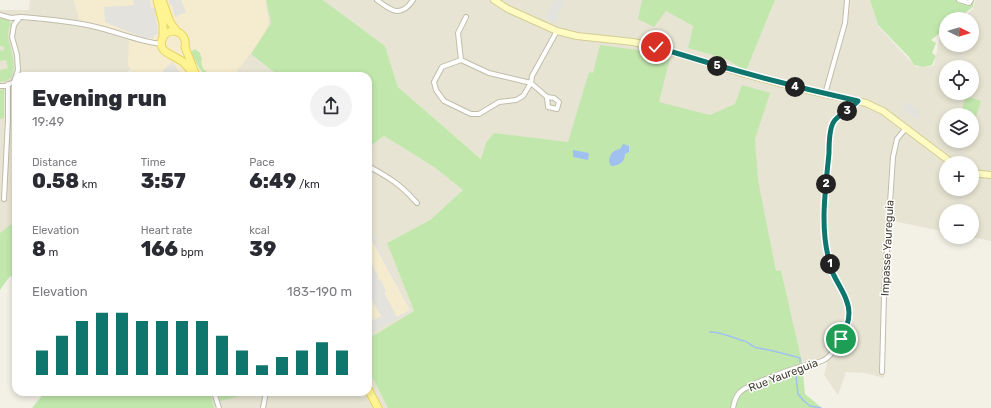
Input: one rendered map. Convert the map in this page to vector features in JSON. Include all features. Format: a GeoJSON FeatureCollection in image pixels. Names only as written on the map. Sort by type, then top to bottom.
{"type":"FeatureCollection","features":[{"type":"Feature","properties":{"kind":"main road"},"geometry":{"type":"LineString","coordinates":[[157,0],[163,24],[162,41],[165,52],[183,62],[192,72]]}},
{"type":"Feature","properties":{"kind":"main road"},"geometry":{"type":"LineString","coordinates":[[162,0],[170,22],[177,32],[184,38],[185,47],[194,72]]}},
{"type":"Feature","properties":{"kind":"main road"},"geometry":{"type":"LineString","coordinates":[[494,0],[508,9],[557,31],[577,36],[633,42],[652,46],[745,74],[858,101],[883,111],[943,156]]}},
{"type":"Feature","properties":{"kind":"main road"},"geometry":{"type":"LineString","coordinates":[[162,41],[169,32],[177,32]]}},
{"type":"Feature","properties":{"kind":"main road"},"geometry":{"type":"LineString","coordinates":[[174,56],[181,53],[185,47]]}},
{"type":"Feature","properties":{"kind":"main road"},"geometry":{"type":"LineString","coordinates":[[979,174],[991,175]]}},
{"type":"Feature","properties":{"kind":"main road"},"geometry":{"type":"LineString","coordinates":[[372,396],[378,408]]}},
{"type":"Feature","properties":{"kind":"street"},"geometry":{"type":"LineString","coordinates":[[377,0],[388,9],[394,11],[404,10],[413,0]]}},
{"type":"Feature","properties":{"kind":"street"},"geometry":{"type":"LineString","coordinates":[[825,94],[845,23],[847,0]]}},
{"type":"Feature","properties":{"kind":"street"},"geometry":{"type":"LineString","coordinates":[[959,0],[969,3],[971,0]]}},
{"type":"Feature","properties":{"kind":"street"},"geometry":{"type":"LineString","coordinates":[[0,15],[11,18],[20,17],[80,23],[134,39],[162,41]]}},
{"type":"Feature","properties":{"kind":"street"},"geometry":{"type":"LineString","coordinates":[[17,72],[17,55],[12,37],[14,25],[20,17]]}},
{"type":"Feature","properties":{"kind":"street"},"geometry":{"type":"LineString","coordinates":[[461,60],[458,33],[466,17]]}},
{"type":"Feature","properties":{"kind":"street"},"geometry":{"type":"LineString","coordinates":[[547,97],[531,83],[489,73],[461,60],[442,66],[434,82],[436,90],[444,101],[471,114],[479,114],[499,102],[516,100],[522,96],[531,83],[532,76],[557,31]]}},
{"type":"Feature","properties":{"kind":"street"},"geometry":{"type":"LineString","coordinates":[[0,86],[12,83]]}},
{"type":"Feature","properties":{"kind":"street"},"geometry":{"type":"LineString","coordinates":[[4,199],[8,120],[8,84]]}},
{"type":"Feature","properties":{"kind":"street","name":"Rue Yaureguia"},"geometry":{"type":"LineString","coordinates":[[732,408],[734,401],[741,392],[757,383],[791,370],[817,363],[827,358],[834,350],[846,329],[849,311],[848,304],[831,270],[827,255],[824,222],[833,122],[836,118],[853,107],[858,101]]}},
{"type":"Feature","properties":{"kind":"street","name":"Impasse Yaureguia"},"geometry":{"type":"LineString","coordinates":[[882,372],[884,294],[893,157],[897,139],[906,128]]}},
{"type":"Feature","properties":{"kind":"street"},"geometry":{"type":"LineString","coordinates":[[372,168],[403,187],[417,203]]}},
{"type":"Feature","properties":{"kind":"street"},"geometry":{"type":"LineString","coordinates":[[215,396],[219,408]]}},
{"type":"Feature","properties":{"kind":"street"},"geometry":{"type":"LineString","coordinates":[[263,408],[265,396]]}},
{"type":"Feature","properties":{"kind":"shaded area"},"geometry":{"type":"Polygon","coordinates":[[[30,0],[266,0],[271,23],[255,48],[274,72],[131,72],[130,70],[127,72],[12,72],[12,223],[0,233],[0,10],[29,10],[30,0]]]}},
{"type":"Feature","properties":{"kind":"shaded area"},"geometry":{"type":"Polygon","coordinates":[[[74,0],[265,0],[269,22],[264,36],[236,72],[132,72],[128,65],[129,41],[79,20],[74,0]]]}},
{"type":"Feature","properties":{"kind":"shaded area"},"geometry":{"type":"Polygon","coordinates":[[[133,0],[150,0],[151,8],[155,8],[158,34],[154,35],[154,38],[145,38],[105,22],[104,7],[134,5],[133,0]]]}},
{"type":"Feature","properties":{"kind":"shaded area"},"geometry":{"type":"Polygon","coordinates":[[[169,0],[181,0],[186,12],[175,17],[169,0]]]}},
{"type":"Feature","properties":{"kind":"shaded area"},"geometry":{"type":"Polygon","coordinates":[[[323,0],[642,0],[638,19],[666,11],[693,26],[688,48],[726,59],[746,71],[775,0],[870,0],[878,26],[916,67],[934,66],[939,40],[939,52],[979,52],[979,12],[970,12],[973,9],[975,0],[991,0],[991,241],[979,239],[979,204],[939,204],[939,231],[893,221],[885,326],[884,378],[865,373],[846,372],[838,395],[824,375],[827,364],[826,360],[822,358],[802,362],[781,270],[776,271],[513,186],[398,87],[385,46],[323,0]]]}},
{"type":"Feature","properties":{"kind":"shaded area"},"geometry":{"type":"Polygon","coordinates":[[[554,0],[564,1],[555,23],[545,18],[554,0]]]}},
{"type":"Feature","properties":{"kind":"shaded area"},"geometry":{"type":"Polygon","coordinates":[[[173,62],[179,72],[164,72],[163,70],[173,62]]]}},
{"type":"Feature","properties":{"kind":"shaded area"},"geometry":{"type":"Polygon","coordinates":[[[907,102],[919,110],[918,119],[902,109],[907,102]]]}},
{"type":"Feature","properties":{"kind":"shaded area"},"geometry":{"type":"Polygon","coordinates":[[[384,136],[434,167],[463,190],[430,220],[387,243],[414,311],[372,337],[372,145],[384,136]]]}},
{"type":"Feature","properties":{"kind":"shaded area"},"geometry":{"type":"Polygon","coordinates":[[[372,234],[412,311],[372,333],[372,234]]]}},
{"type":"Feature","properties":{"kind":"shaded area"},"geometry":{"type":"Polygon","coordinates":[[[372,234],[412,311],[372,333],[372,321],[381,316],[372,300],[372,264],[379,277],[377,278],[378,280],[380,279],[386,291],[384,293],[397,317],[410,310],[372,240],[372,234]]]}},
{"type":"Feature","properties":{"kind":"shaded area"},"geometry":{"type":"Polygon","coordinates":[[[372,377],[388,408],[180,408],[177,396],[372,396],[372,377]]]}},
{"type":"Feature","properties":{"kind":"green space"},"geometry":{"type":"Polygon","coordinates":[[[266,0],[323,0],[385,46],[398,87],[481,159],[486,143],[494,133],[568,142],[589,72],[593,73],[600,45],[645,51],[670,58],[659,102],[710,115],[735,104],[742,85],[770,93],[755,139],[758,180],[776,271],[781,270],[802,362],[805,394],[822,408],[388,408],[372,377],[372,337],[414,311],[387,243],[430,220],[463,190],[434,167],[384,136],[372,145],[372,72],[274,72],[251,54],[271,23],[266,0]]]}},
{"type":"Feature","properties":{"kind":"green space"},"geometry":{"type":"Polygon","coordinates":[[[642,0],[775,0],[746,71],[726,59],[688,48],[693,26],[666,11],[654,27],[638,19],[642,0]]]}},
{"type":"Feature","properties":{"kind":"green space"},"geometry":{"type":"Polygon","coordinates":[[[870,0],[974,0],[973,7],[966,12],[939,12],[939,34],[931,40],[936,43],[932,53],[936,56],[932,65],[923,67],[914,65],[909,57],[878,25],[870,0]]]}},
{"type":"Feature","properties":{"kind":"green space"},"geometry":{"type":"Polygon","coordinates":[[[0,17],[8,20],[11,24],[8,36],[13,56],[14,71],[12,72],[12,76],[7,80],[0,82],[0,70],[8,68],[6,60],[0,61],[0,50],[3,51],[4,47],[0,46],[0,17]]]}},
{"type":"Feature","properties":{"kind":"green space"},"geometry":{"type":"Polygon","coordinates":[[[195,49],[200,53],[203,69],[206,72],[203,72],[200,69],[191,52],[195,49]]]}},
{"type":"Feature","properties":{"kind":"green space"},"geometry":{"type":"Polygon","coordinates":[[[4,89],[4,117],[0,119],[0,90],[4,89]]]}},
{"type":"Feature","properties":{"kind":"green space"},"geometry":{"type":"Polygon","coordinates":[[[965,100],[981,101],[979,108],[962,108],[965,100]]]}},
{"type":"Feature","properties":{"kind":"green space"},"geometry":{"type":"Polygon","coordinates":[[[12,223],[12,276],[10,276],[0,290],[0,233],[12,223]]]}},
{"type":"Feature","properties":{"kind":"green space"},"geometry":{"type":"Polygon","coordinates":[[[42,396],[211,396],[214,408],[32,408],[42,396]]]}},
{"type":"Feature","properties":{"kind":"green space"},"geometry":{"type":"Polygon","coordinates":[[[219,396],[240,396],[220,401],[219,396]]]}},
{"type":"Feature","properties":{"kind":"water"},"geometry":{"type":"Polygon","coordinates":[[[623,144],[629,146],[629,152],[625,154],[621,163],[611,166],[609,159],[611,155],[615,150],[620,149],[623,144]]]}},
{"type":"Feature","properties":{"kind":"water"},"geometry":{"type":"Polygon","coordinates":[[[573,150],[589,153],[588,160],[573,157],[573,150]]]}},
{"type":"Feature","properties":{"kind":"waterway"},"geometry":{"type":"LineString","coordinates":[[710,332],[728,335],[745,341],[757,348],[800,358],[800,362]]}},
{"type":"Feature","properties":{"kind":"waterway"},"geometry":{"type":"LineString","coordinates":[[802,369],[796,376],[798,394],[810,406],[821,408]]}},
{"type":"Feature","properties":{"kind":"route"},"geometry":{"type":"LineString","coordinates":[[656,47],[745,74],[794,87],[858,101],[853,107],[836,118],[833,122],[825,204],[824,222],[827,255],[831,270],[848,304],[849,311],[849,320],[841,339]]}}]}
